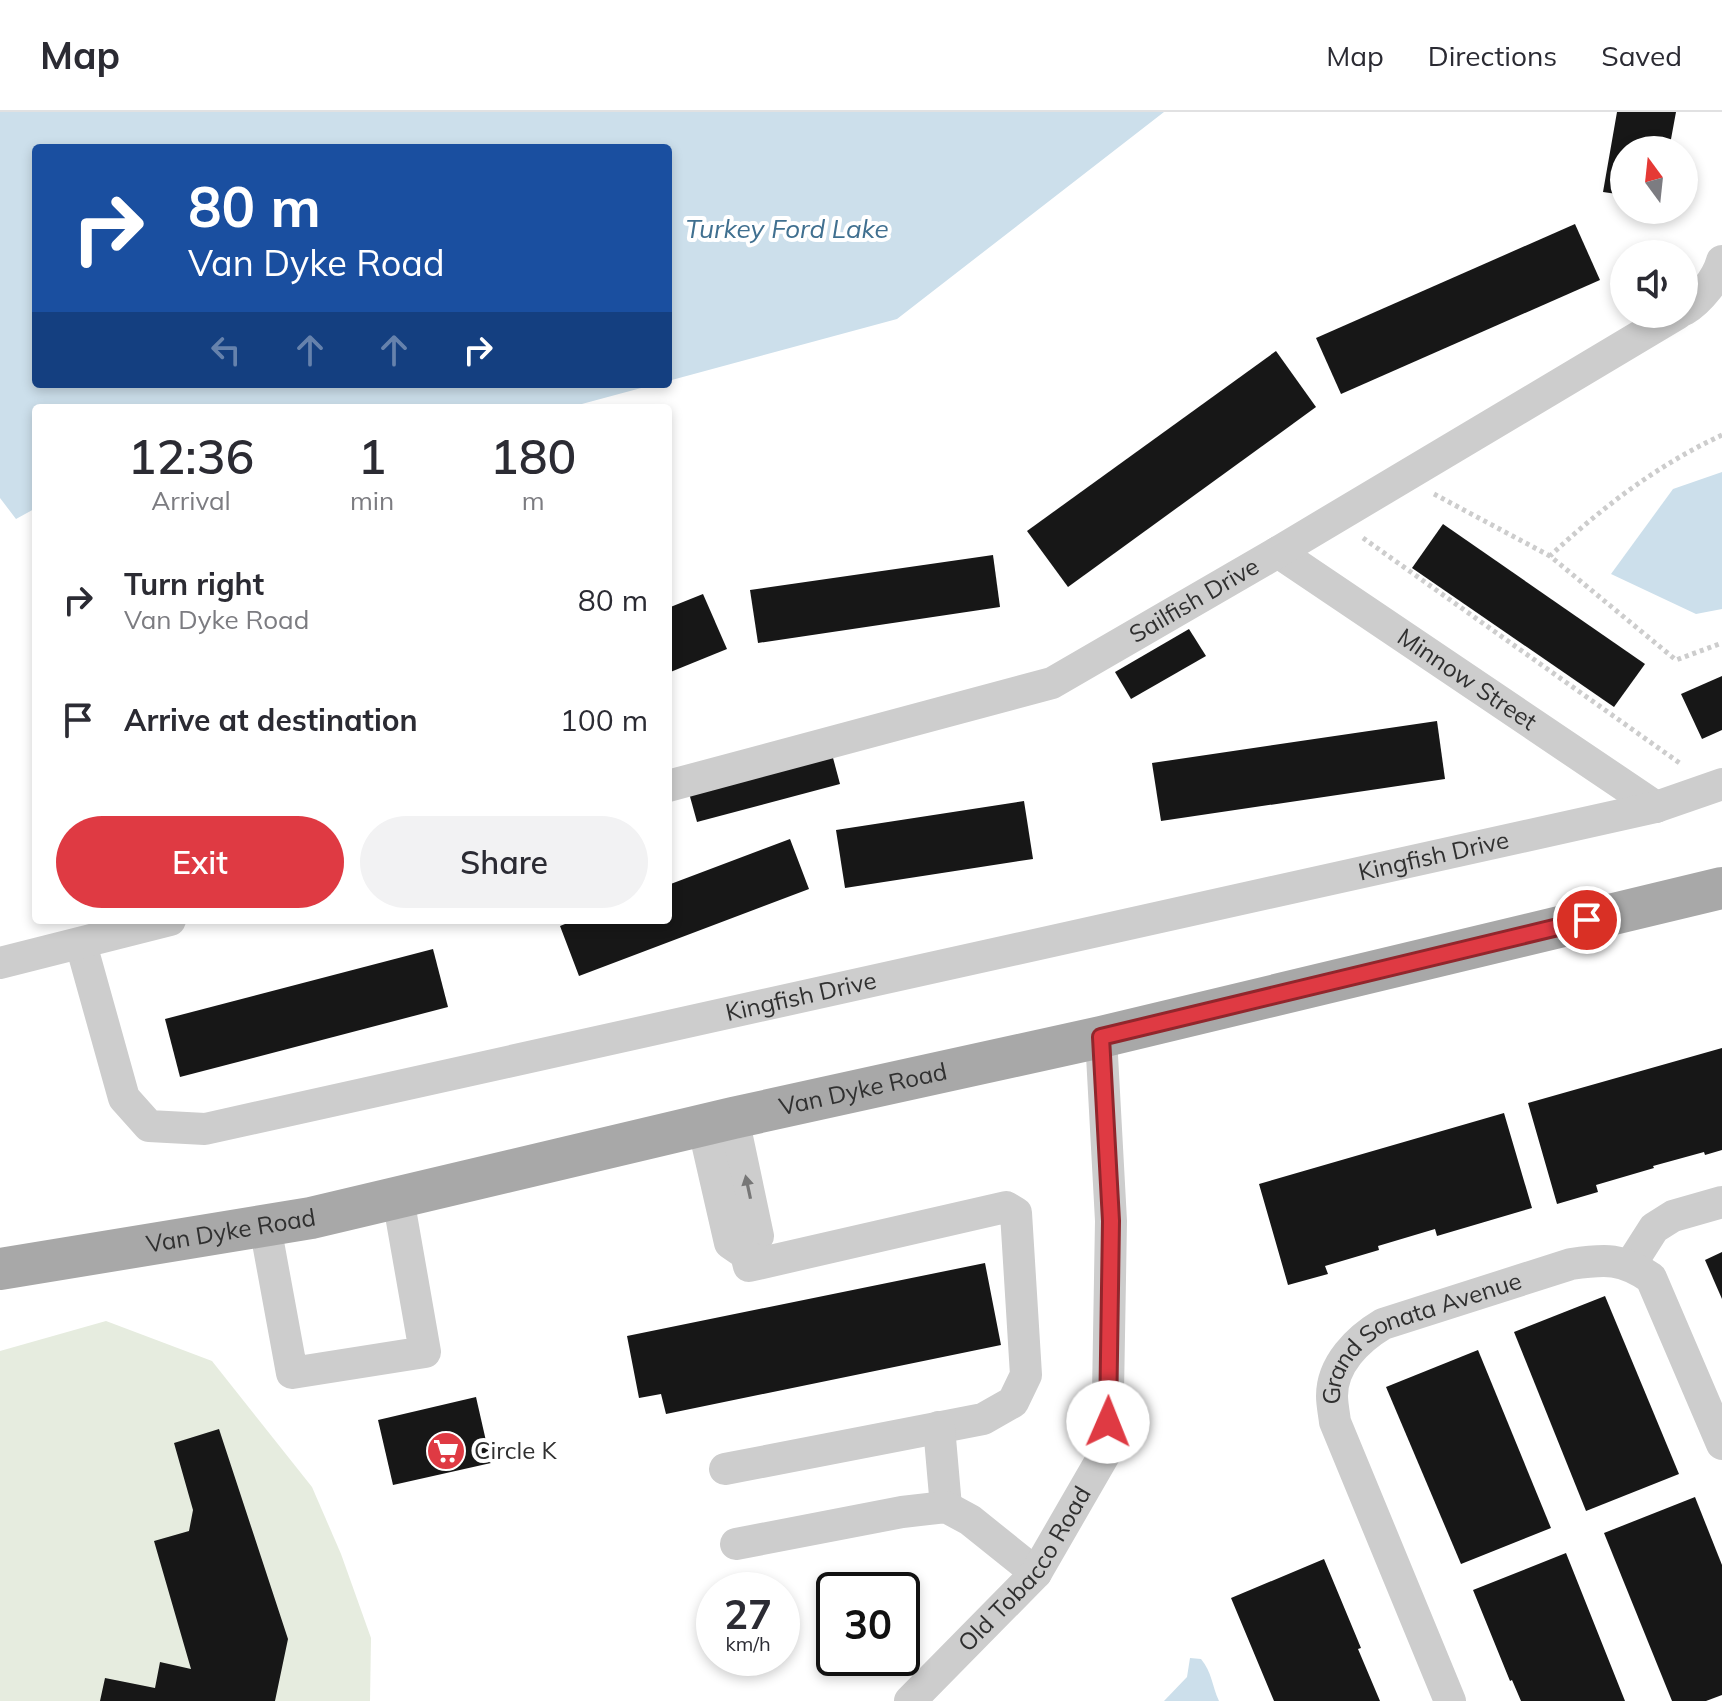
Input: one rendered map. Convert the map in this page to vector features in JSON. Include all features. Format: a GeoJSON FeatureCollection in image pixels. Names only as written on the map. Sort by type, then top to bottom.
{"type":"FeatureCollection","features":[{"type":"Feature","properties":{"kind":"main road","name":"Van Dyke Road"},"geometry":{"type":"LineString","coordinates":[[0,1269],[311,1218],[718,1122],[1101,1037],[1722,888]]}},
{"type":"Feature","properties":{"kind":"street"},"geometry":{"type":"LineString","coordinates":[[1698,298],[1719,272],[1722,261]]}},
{"type":"Feature","properties":{"kind":"street","name":"Sailfish Drive"},"geometry":{"type":"LineString","coordinates":[[672,785],[1052,683],[1654,328]]}},
{"type":"Feature","properties":{"kind":"street","name":"Minnow Street"},"geometry":{"type":"LineString","coordinates":[[1278,552],[1656,807]]}},
{"type":"Feature","properties":{"kind":"street","name":"Kingfish Drive"},"geometry":{"type":"LineString","coordinates":[[81,944],[124,1098],[149,1126],[205,1129],[1656,807],[1722,784]]}},
{"type":"Feature","properties":{"kind":"street"},"geometry":{"type":"LineString","coordinates":[[0,963],[155,924]]}},
{"type":"Feature","properties":{"kind":"street","name":"Old Tobacco Road"},"geometry":{"type":"LineString","coordinates":[[910,1701],[1036,1573],[1107,1450],[1111,1221],[1101,1037]]}},
{"type":"Feature","properties":{"kind":"street"},"geometry":{"type":"LineString","coordinates":[[718,1122],[730,1243],[746,1254],[749,1266],[1006,1207],[1016,1213],[1026,1375],[1013,1402],[983,1419],[725,1469]]}},
{"type":"Feature","properties":{"kind":"street"},"geometry":{"type":"LineString","coordinates":[[265,1226],[292,1373],[425,1352],[398,1198]]}},
{"type":"Feature","properties":{"kind":"street"},"geometry":{"type":"LineString","coordinates":[[1722,1202],[1673,1216],[1654,1228],[1631,1264],[1651,1278],[1722,1444]]}},
{"type":"Feature","properties":{"kind":"street","name":"Grand Sonata Avenue"},"geometry":{"type":"LineString","coordinates":[[1450,1701],[1335,1422],[1332,1394],[1338,1371],[1351,1349],[1366,1334],[1383,1324],[1571,1264],[1598,1260],[1631,1264]]}},
{"type":"Feature","properties":{"kind":"street"},"geometry":{"type":"LineString","coordinates":[[939,1427],[946,1507]]}},
{"type":"Feature","properties":{"kind":"street"},"geometry":{"type":"LineString","coordinates":[[736,1544],[902,1512],[946,1507],[970,1520],[1036,1573]]}},
{"type":"Feature","properties":{"kind":"path"},"geometry":{"type":"LineString","coordinates":[[1550,556],[1586,523],[1672,461],[1722,435]]}},
{"type":"Feature","properties":{"kind":"path"},"geometry":{"type":"LineString","coordinates":[[1442,483],[1428,491],[1550,556],[1676,660],[1722,643]]}},
{"type":"Feature","properties":{"kind":"path"},"geometry":{"type":"LineString","coordinates":[[1374,531],[1363,538],[1687,769]]}},
{"type":"Feature","properties":{"kind":"shaded area"},"geometry":{"type":"Polygon","coordinates":[[[106,1321],[212,1361],[312,1487],[341,1554],[371,1638],[370,1701],[0,1701],[0,1351],[106,1321]]]}},
{"type":"Feature","properties":{"kind":"water","name":"Turkey Ford Lake"},"geometry":{"type":"Polygon","coordinates":[[[0,112],[1164,112],[897,319],[672,380],[672,144],[32,144],[32,388],[641,388],[582,404],[32,404],[32,510],[16,519],[0,498],[0,112]]]}},
{"type":"Feature","properties":{"kind":"water"},"geometry":{"type":"Polygon","coordinates":[[[1722,472],[1722,609],[1696,614],[1611,574],[1673,489],[1722,472]]]}},
{"type":"Feature","properties":{"kind":"water"},"geometry":{"type":"Polygon","coordinates":[[[1190,1658],[1201,1659],[1205,1664],[1219,1701],[1164,1701],[1187,1677],[1190,1658]]]}},
{"type":"Feature","properties":{"kind":"building"},"geometry":{"type":"Polygon","coordinates":[[[1617,112],[1676,112],[1672,136],[1613,136],[1617,112]]]}},
{"type":"Feature","properties":{"kind":"building"},"geometry":{"type":"Polygon","coordinates":[[[1610,152],[1610,193],[1603,192],[1610,152]]]}},
{"type":"Feature","properties":{"kind":"building"},"geometry":{"type":"Polygon","coordinates":[[[1575,224],[1600,280],[1341,394],[1316,338],[1575,224]]]}},
{"type":"Feature","properties":{"kind":"building"},"geometry":{"type":"Polygon","coordinates":[[[1276,351],[1316,407],[1068,587],[1027,531],[1276,351]]]}},
{"type":"Feature","properties":{"kind":"building"},"geometry":{"type":"Polygon","coordinates":[[[1443,524],[1645,664],[1614,707],[1412,568],[1443,524]]]}},
{"type":"Feature","properties":{"kind":"building"},"geometry":{"type":"Polygon","coordinates":[[[993,555],[1000,607],[758,643],[750,590],[993,555]]]}},
{"type":"Feature","properties":{"kind":"building"},"geometry":{"type":"Polygon","coordinates":[[[703,594],[727,649],[672,671],[672,606],[703,594]]]}},
{"type":"Feature","properties":{"kind":"building"},"geometry":{"type":"Polygon","coordinates":[[[1189,629],[1206,656],[1131,699],[1115,672],[1189,629]]]}},
{"type":"Feature","properties":{"kind":"building"},"geometry":{"type":"Polygon","coordinates":[[[1722,676],[1722,730],[1702,739],[1681,694],[1722,676]]]}},
{"type":"Feature","properties":{"kind":"building"},"geometry":{"type":"Polygon","coordinates":[[[1437,721],[1445,779],[1161,821],[1152,763],[1437,721]]]}},
{"type":"Feature","properties":{"kind":"building"},"geometry":{"type":"Polygon","coordinates":[[[832,754],[840,784],[697,822],[689,793],[832,754]]]}},
{"type":"Feature","properties":{"kind":"building"},"geometry":{"type":"Polygon","coordinates":[[[1024,801],[1033,859],[845,888],[836,830],[1024,801]]]}},
{"type":"Feature","properties":{"kind":"building"},"geometry":{"type":"Polygon","coordinates":[[[790,839],[809,889],[579,976],[560,926],[672,924],[672,883],[790,839]]]}},
{"type":"Feature","properties":{"kind":"building"},"geometry":{"type":"Polygon","coordinates":[[[433,949],[448,1007],[180,1077],[165,1019],[433,949]]]}},
{"type":"Feature","properties":{"kind":"building"},"geometry":{"type":"Polygon","coordinates":[[[1722,1048],[1722,1150],[1653,1166],[1596,1185],[1598,1192],[1557,1204],[1528,1103],[1722,1048]]]}},
{"type":"Feature","properties":{"kind":"building"},"geometry":{"type":"Polygon","coordinates":[[[1504,1113],[1532,1208],[1437,1236],[1435,1229],[1378,1246],[1379,1250],[1325,1266],[1328,1274],[1288,1285],[1259,1184],[1504,1113]]]}},
{"type":"Feature","properties":{"kind":"building"},"geometry":{"type":"Polygon","coordinates":[[[1722,1252],[1722,1299],[1705,1260],[1722,1252]]]}},
{"type":"Feature","properties":{"kind":"building"},"geometry":{"type":"Polygon","coordinates":[[[985,1263],[1001,1345],[666,1414],[661,1394],[639,1398],[627,1336],[985,1263]]]}},
{"type":"Feature","properties":{"kind":"building"},"geometry":{"type":"Polygon","coordinates":[[[1605,1296],[1679,1474],[1586,1511],[1514,1332],[1605,1296]]]}},
{"type":"Feature","properties":{"kind":"building"},"geometry":{"type":"Polygon","coordinates":[[[1478,1350],[1551,1528],[1461,1564],[1386,1387],[1478,1350]]]}},
{"type":"Feature","properties":{"kind":"building"},"geometry":{"type":"Polygon","coordinates":[[[476,1397],[491,1463],[393,1485],[378,1420],[476,1397]]]}},
{"type":"Feature","properties":{"kind":"building"},"geometry":{"type":"Polygon","coordinates":[[[219,1429],[288,1639],[275,1701],[100,1701],[105,1678],[155,1688],[160,1662],[191,1669],[154,1541],[189,1531],[193,1510],[174,1443],[219,1429]]]}},
{"type":"Feature","properties":{"kind":"building"},"geometry":{"type":"Polygon","coordinates":[[[1695,1497],[1722,1565],[1722,1695],[1706,1701],[1672,1701],[1604,1533],[1695,1497]]]}},
{"type":"Feature","properties":{"kind":"building"},"geometry":{"type":"Polygon","coordinates":[[[1566,1553],[1625,1701],[1521,1701],[1473,1590],[1566,1553]]]}},
{"type":"Feature","properties":{"kind":"building"},"geometry":{"type":"Polygon","coordinates":[[[1324,1559],[1380,1701],[1274,1701],[1231,1598],[1324,1559]]]}},
{"type":"Feature","properties":{"kind":"place","name":"Circle K"},"geometry":{"type":"Point","coordinates":[446,1451]}},
{"type":"Feature","properties":{"kind":"route"},"geometry":{"type":"LineString","coordinates":[[1108,1422],[1111,1221],[1101,1037],[1587,920]]}}]}
